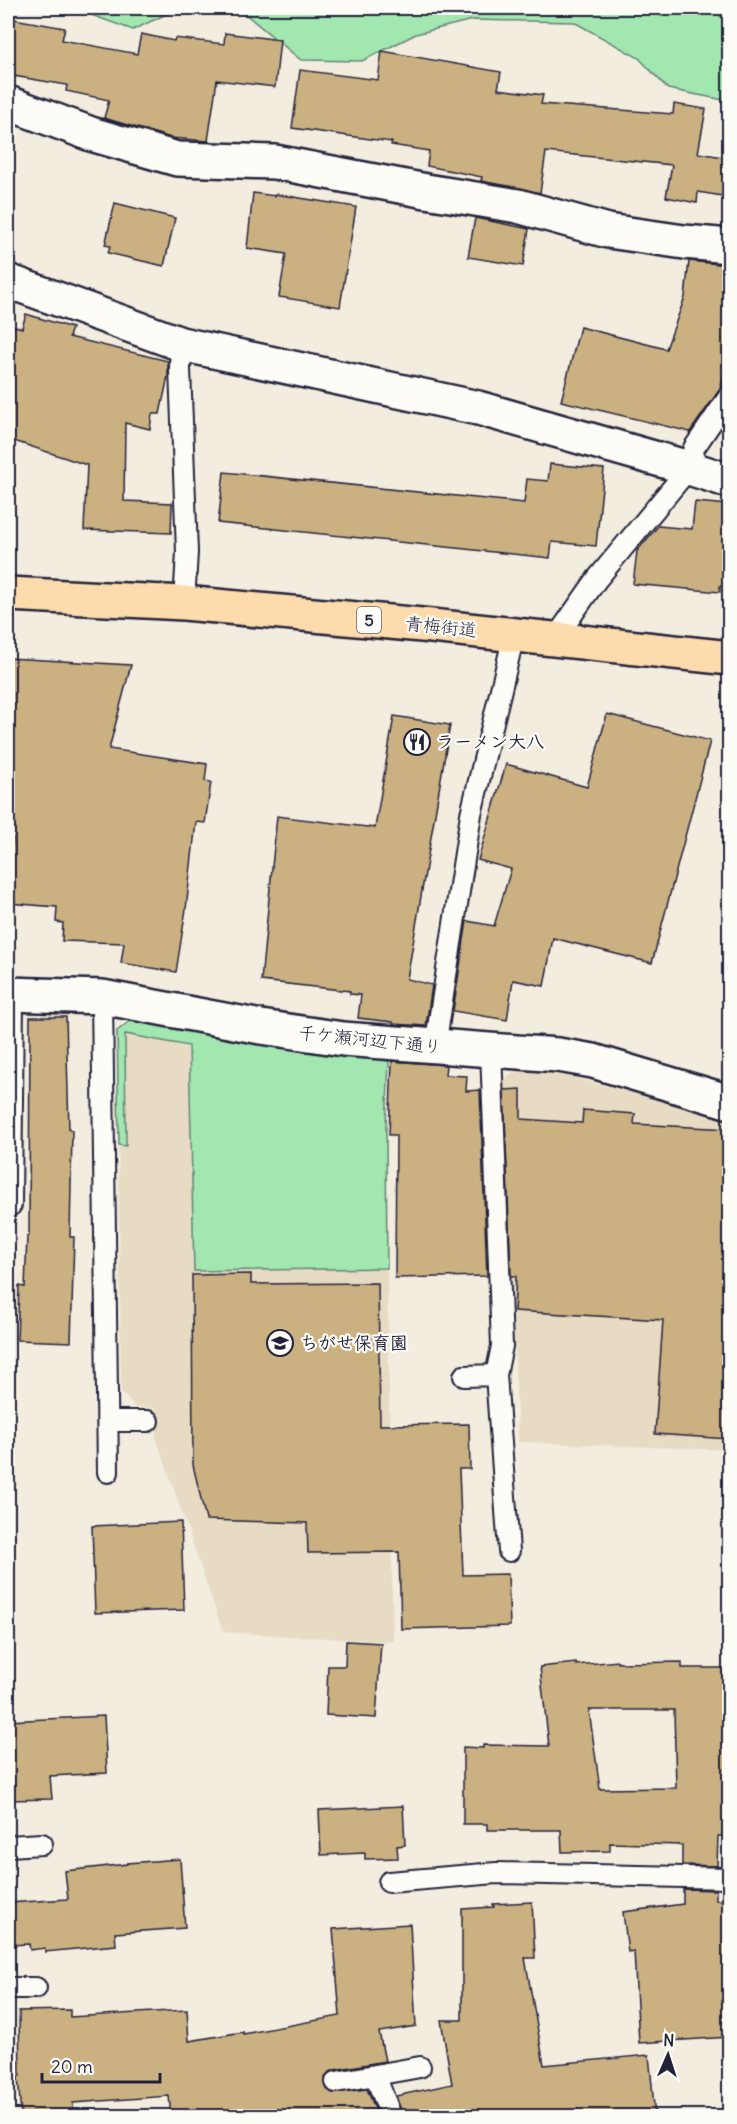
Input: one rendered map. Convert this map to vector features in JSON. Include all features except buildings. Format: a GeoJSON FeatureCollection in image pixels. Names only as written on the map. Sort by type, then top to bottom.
{"type":"FeatureCollection","features":[{"type":"Feature","properties":{"kind":"main road","name":"青梅街道"},"geometry":{"type":"LineString","coordinates":[[8,594],[184,603],[729,658]]}},
{"type":"Feature","properties":{"kind":"street"},"geometry":{"type":"LineString","coordinates":[[8,103],[91,134],[177,159],[275,162],[518,206],[608,231],[729,246]]}},
{"type":"Feature","properties":{"kind":"street"},"geometry":{"type":"LineString","coordinates":[[8,281],[181,344],[477,408],[729,481]]}},
{"type":"Feature","properties":{"kind":"street","name":"千ケ瀬河辺下通り"},"geometry":{"type":"LineString","coordinates":[[10,994],[102,997],[343,1039],[558,1055],[593,1061],[729,1102]]}},
{"type":"Feature","properties":{"kind":"lane"},"geometry":{"type":"LineString","coordinates":[[181,344],[187,552],[184,603]]}},
{"type":"Feature","properties":{"kind":"lane"},"geometry":{"type":"LineString","coordinates":[[555,639],[597,579],[689,468],[694,448],[729,395]]}},
{"type":"Feature","properties":{"kind":"lane"},"geometry":{"type":"LineString","coordinates":[[435,1047],[471,814],[514,635]]}},
{"type":"Feature","properties":{"kind":"lane"},"geometry":{"type":"LineString","coordinates":[[10,994],[11,1205]]}},
{"type":"Feature","properties":{"kind":"lane"},"geometry":{"type":"LineString","coordinates":[[102,997],[108,1472]]}},
{"type":"Feature","properties":{"kind":"lane"},"geometry":{"type":"LineString","coordinates":[[491,1050],[502,1346],[496,1375],[509,1551]]}},
{"type":"Feature","properties":{"kind":"lane"},"geometry":{"type":"LineString","coordinates":[[464,1376],[496,1375]]}},
{"type":"Feature","properties":{"kind":"lane"},"geometry":{"type":"LineString","coordinates":[[108,1421],[148,1421]]}},
{"type":"Feature","properties":{"kind":"lane"},"geometry":{"type":"LineString","coordinates":[[8,1846],[42,1844]]}},
{"type":"Feature","properties":{"kind":"lane"},"geometry":{"type":"LineString","coordinates":[[389,1882],[496,1873],[729,1878]]}},
{"type":"Feature","properties":{"kind":"lane"},"geometry":{"type":"LineString","coordinates":[[8,1988],[36,1988]]}},
{"type":"Feature","properties":{"kind":"lane"},"geometry":{"type":"LineString","coordinates":[[336,2082],[420,2067]]}},
{"type":"Feature","properties":{"kind":"lane"},"geometry":{"type":"LineString","coordinates":[[375,2075],[392,2116]]}},
{"type":"Feature","properties":{"kind":"shaded area"},"geometry":{"type":"Polygon","coordinates":[[[131,1020],[188,1032],[194,1271],[387,1268],[393,1642],[223,1632],[156,1437],[155,1408],[135,1407],[121,1392],[117,1031],[131,1020]]]}},
{"type":"Feature","properties":{"kind":"shaded area"},"geometry":{"type":"Polygon","coordinates":[[[515,1071],[550,1073],[580,1079],[729,1119],[729,1450],[518,1442],[504,1079],[515,1071]]]}},
{"type":"Feature","properties":{"kind":"green space"},"geometry":{"type":"Polygon","coordinates":[[[72,8],[179,8],[133,30],[72,8]]]}},
{"type":"Feature","properties":{"kind":"green space"},"geometry":{"type":"Polygon","coordinates":[[[238,8],[716,8],[729,32],[729,101],[668,89],[639,58],[574,22],[472,20],[416,34],[362,61],[301,60],[238,8]]]}},
{"type":"Feature","properties":{"kind":"green space"},"geometry":{"type":"Polygon","coordinates":[[[131,1020],[289,1048],[389,1061],[386,1126],[387,1268],[194,1271],[189,1046],[125,1034],[126,1146],[119,1145],[117,1031],[131,1020]]]}},
{"type":"Feature","properties":{"kind":"place","name":"ラーメン大八"},"geometry":{"type":"Point","coordinates":[417,742]}},
{"type":"Feature","properties":{"kind":"place","name":"ちがせ保育園"},"geometry":{"type":"Point","coordinates":[280,1343]}}]}
